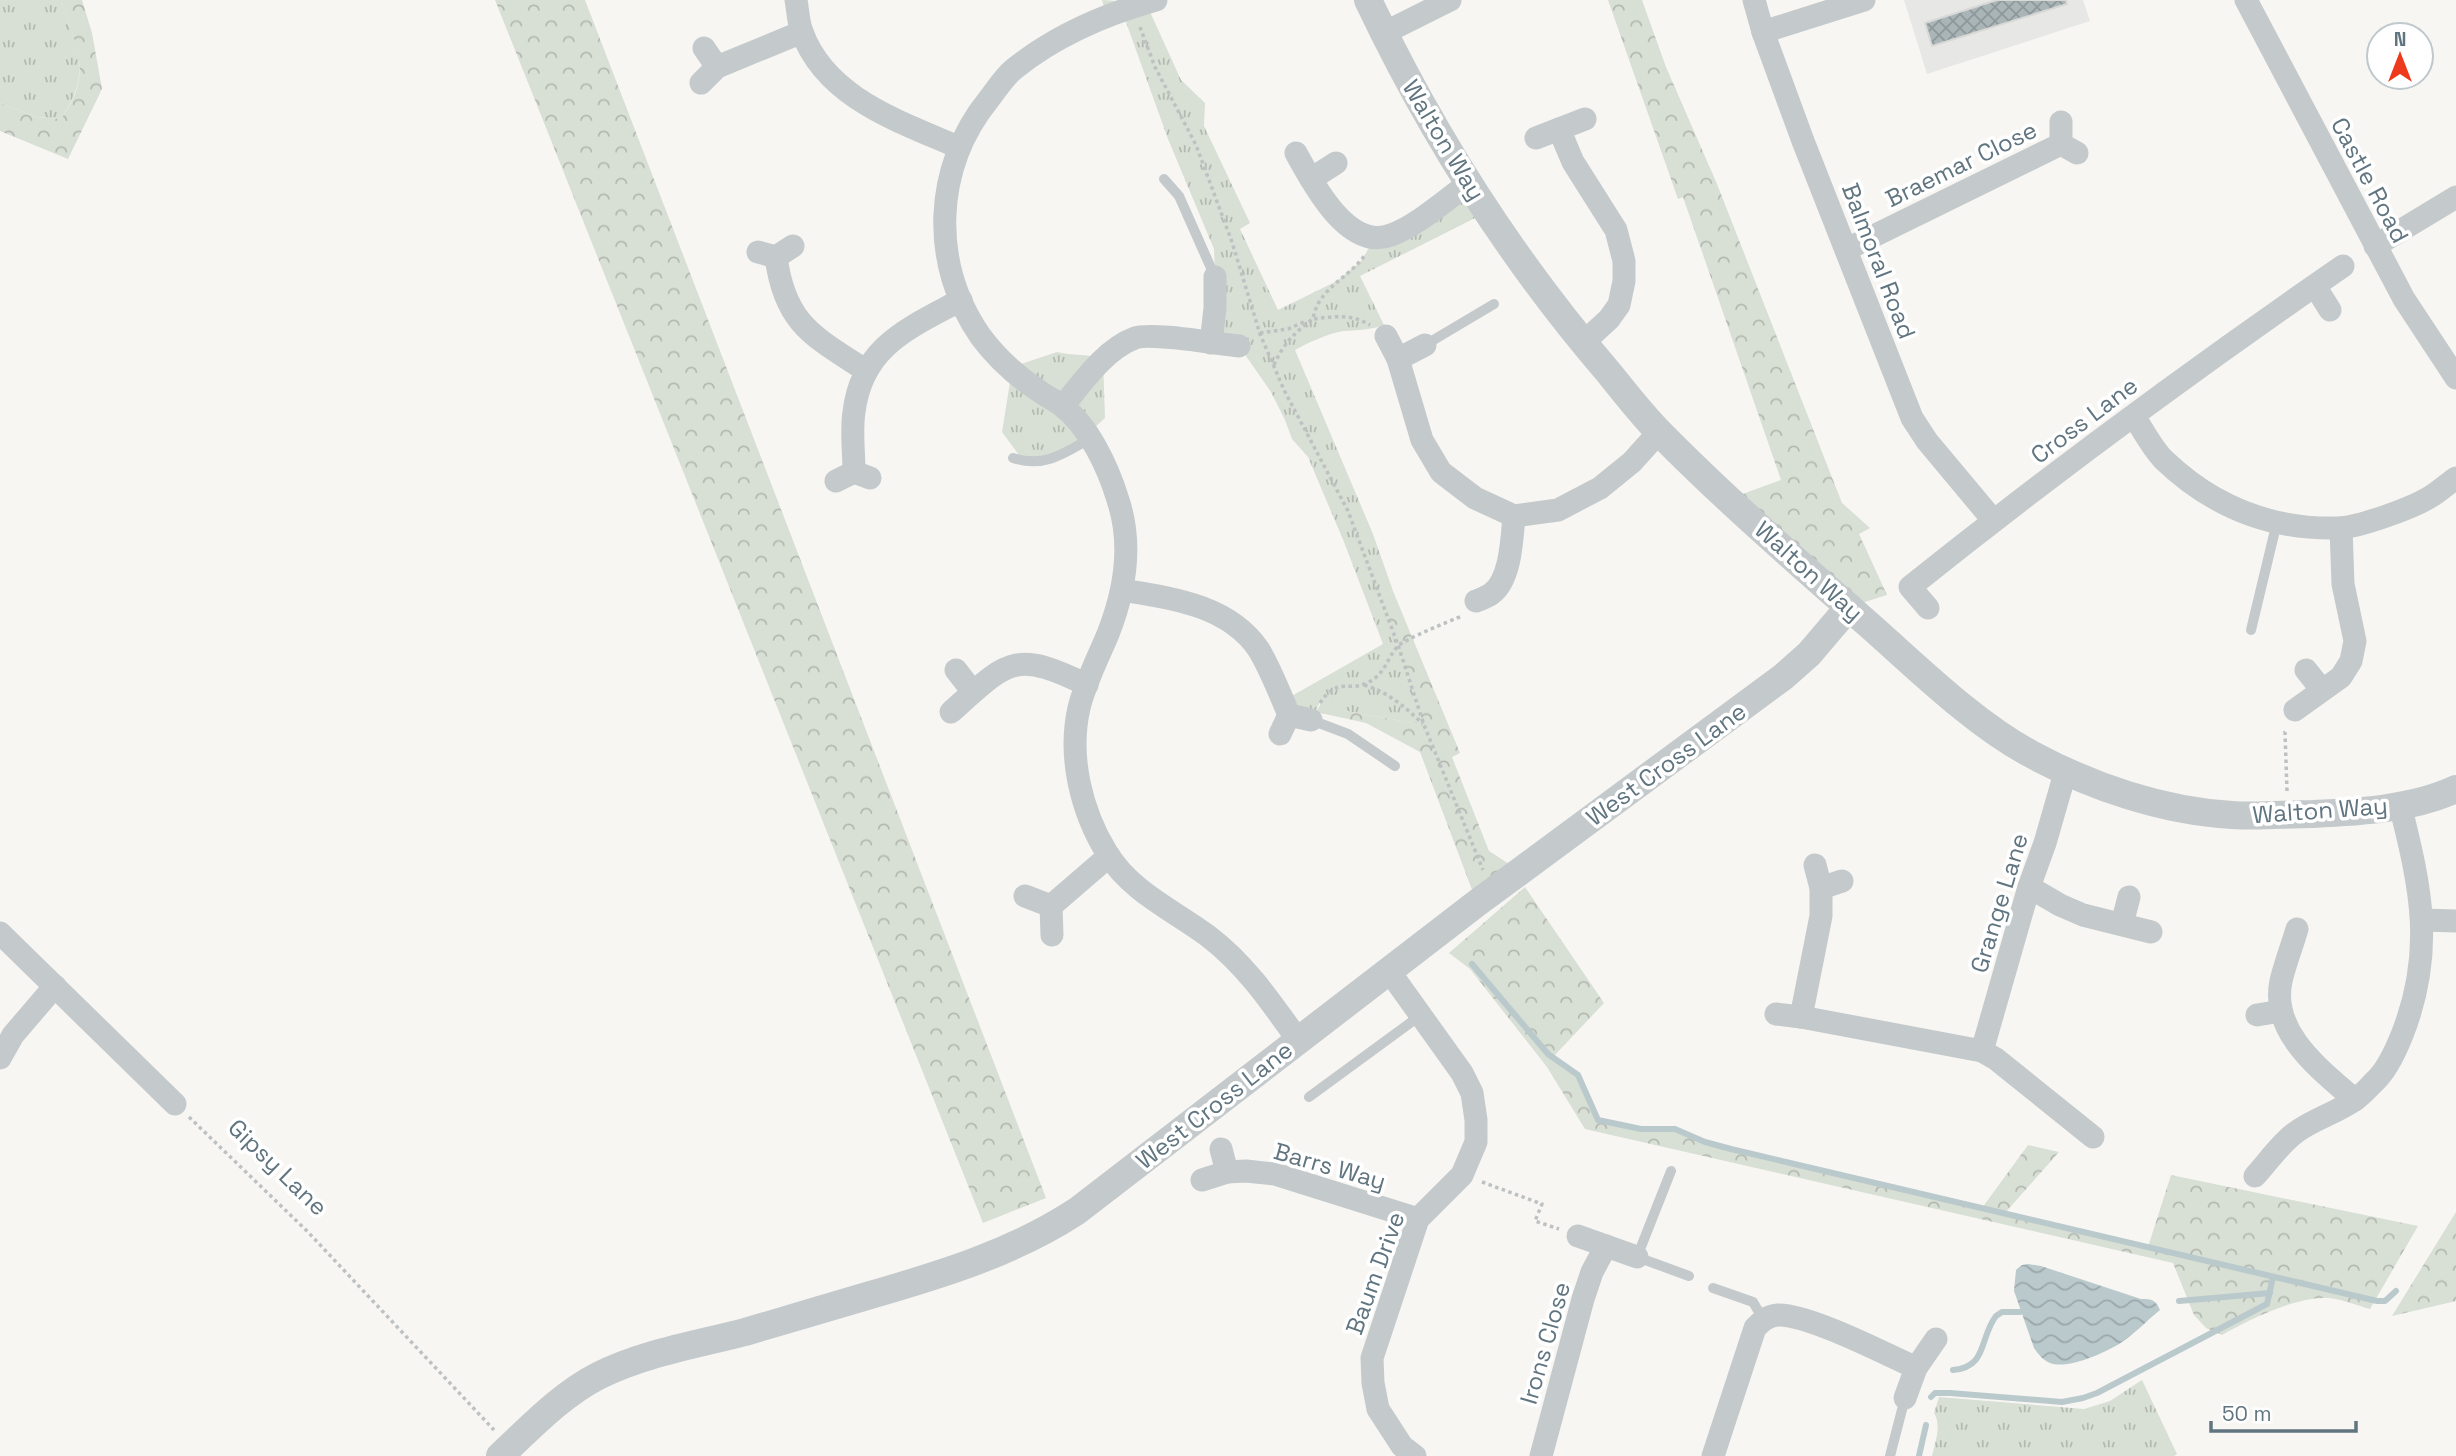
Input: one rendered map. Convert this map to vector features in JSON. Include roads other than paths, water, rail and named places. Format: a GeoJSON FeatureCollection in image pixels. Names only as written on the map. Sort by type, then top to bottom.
{"type":"FeatureCollection","features":[{"type":"Feature","properties":{"kind":"street"},"geometry":{"type":"LineString","coordinates":[[796,0],[802,32],[822,69],[862,103],[958,147]]}},
{"type":"Feature","properties":{"kind":"street"},"geometry":{"type":"LineString","coordinates":[[1156,0],[1132,6],[1053,42],[1012,71],[977,113],[958,147],[944,203],[946,252],[953,285],[982,338],[1010,368],[1037,390],[1063,406],[1089,439],[1105,466],[1119,502],[1127,561],[1122,590],[1109,631],[1079,708],[1077,769],[1083,800],[1109,856],[1140,890],[1207,935],[1239,962],[1298,1040]]}},
{"type":"Feature","properties":{"kind":"street","name":"Walton Way"},"geometry":{"type":"LineString","coordinates":[[1368,0],[1413,90],[1468,184],[1528,271],[1583,343],[1659,432],[1729,499],[1983,722],[2030,753],[2066,770],[2126,795],[2171,807],[2232,815],[2350,812],[2400,805],[2456,789]]}},
{"type":"Feature","properties":{"kind":"street"},"geometry":{"type":"LineString","coordinates":[[1384,33],[1450,0]]}},
{"type":"Feature","properties":{"kind":"street","name":"Balmoral Road"},"geometry":{"type":"LineString","coordinates":[[1754,0],[1763,32],[1912,418],[1927,441],[1993,520]]}},
{"type":"Feature","properties":{"kind":"street"},"geometry":{"type":"LineString","coordinates":[[1763,32],[1864,0]]}},
{"type":"Feature","properties":{"kind":"street","name":"Castle Road"},"geometry":{"type":"LineString","coordinates":[[2246,0],[2404,299],[2447,346],[2456,378]]}},
{"type":"Feature","properties":{"kind":"street"},"geometry":{"type":"LineString","coordinates":[[704,48],[709,75],[802,32]]}},
{"type":"Feature","properties":{"kind":"street"},"geometry":{"type":"LineString","coordinates":[[1536,138],[1585,119]]}},
{"type":"Feature","properties":{"kind":"street"},"geometry":{"type":"LineString","coordinates":[[1559,129],[1573,162],[1616,230],[1625,261],[1619,305],[1609,319],[1583,343]]}},
{"type":"Feature","properties":{"kind":"street","name":"Braemar Close"},"geometry":{"type":"LineString","coordinates":[[1847,250],[2066,140]]}},
{"type":"Feature","properties":{"kind":"street"},"geometry":{"type":"LineString","coordinates":[[1296,153],[1325,202],[1338,217],[1375,238],[1403,229],[1468,184]]}},
{"type":"Feature","properties":{"kind":"street"},"geometry":{"type":"LineString","coordinates":[[1311,179],[1336,163]]}},
{"type":"Feature","properties":{"kind":"street"},"geometry":{"type":"LineString","coordinates":[[2375,246],[2456,197]]}},
{"type":"Feature","properties":{"kind":"street"},"geometry":{"type":"LineString","coordinates":[[776,252],[780,282],[794,313],[827,345],[866,370]]}},
{"type":"Feature","properties":{"kind":"street","name":"Cross Lane"},"geometry":{"type":"LineString","coordinates":[[1927,608],[1910,587],[1993,520],[2244,333],[2343,266]]}},
{"type":"Feature","properties":{"kind":"street"},"geometry":{"type":"LineString","coordinates":[[1211,343],[1215,277]]}},
{"type":"Feature","properties":{"kind":"street"},"geometry":{"type":"LineString","coordinates":[[2315,286],[2330,310]]}},
{"type":"Feature","properties":{"kind":"street"},"geometry":{"type":"LineString","coordinates":[[854,477],[853,414],[858,389],[873,358],[900,332],[961,300]]}},
{"type":"Feature","properties":{"kind":"street"},"geometry":{"type":"LineString","coordinates":[[1063,406],[1086,377],[1112,352],[1134,338],[1150,337],[1239,346]]}},
{"type":"Feature","properties":{"kind":"street"},"geometry":{"type":"LineString","coordinates":[[1386,337],[1398,359],[1422,440],[1441,472],[1475,498],[1514,516],[1558,510],[1600,488],[1632,462],[1659,432]]}},
{"type":"Feature","properties":{"kind":"street"},"geometry":{"type":"LineString","coordinates":[[1398,359],[1425,345]]}},
{"type":"Feature","properties":{"kind":"street"},"geometry":{"type":"LineString","coordinates":[[2134,416],[2162,458],[2196,487],[2228,506],[2261,520],[2341,528],[2382,517],[2428,498],[2456,478]]}},
{"type":"Feature","properties":{"kind":"street"},"geometry":{"type":"LineString","coordinates":[[1476,601],[1492,594],[1501,584],[1511,554],[1514,516]]}},
{"type":"Feature","properties":{"kind":"street"},"geometry":{"type":"LineString","coordinates":[[2295,710],[2341,677],[2351,661],[2355,641],[2343,584],[2341,528]]}},
{"type":"Feature","properties":{"kind":"street"},"geometry":{"type":"LineString","coordinates":[[1122,590],[1175,599],[1210,610],[1237,626],[1258,649],[1284,724],[1311,720]]}},
{"type":"Feature","properties":{"kind":"street","name":"West Cross Lane"},"geometry":{"type":"LineString","coordinates":[[505,1451],[556,1404],[595,1377],[633,1360],[744,1332],[918,1281],[1006,1250],[1045,1232],[1077,1211],[1486,897],[1783,677],[1809,654],[1849,607]]}},
{"type":"Feature","properties":{"kind":"street"},"geometry":{"type":"LineString","coordinates":[[951,712],[995,673],[1011,666],[1031,663],[1053,669],[1087,685]]}},
{"type":"Feature","properties":{"kind":"street"},"geometry":{"type":"LineString","coordinates":[[957,670],[973,692]]}},
{"type":"Feature","properties":{"kind":"street"},"geometry":{"type":"LineString","coordinates":[[2306,670],[2322,690]]}},
{"type":"Feature","properties":{"kind":"street","name":"Grange Lane"},"geometry":{"type":"LineString","coordinates":[[1982,1051],[2066,770]]}},
{"type":"Feature","properties":{"kind":"street"},"geometry":{"type":"LineString","coordinates":[[2255,1176],[2294,1133],[2355,1100],[2379,1078],[2407,1023],[2421,958],[2423,920],[2414,862],[2400,805]]}},
{"type":"Feature","properties":{"kind":"street"},"geometry":{"type":"LineString","coordinates":[[1051,906],[1109,856]]}},
{"type":"Feature","properties":{"kind":"street"},"geometry":{"type":"LineString","coordinates":[[1801,1017],[1821,916],[1832,885],[1815,865]]}},
{"type":"Feature","properties":{"kind":"street"},"geometry":{"type":"LineString","coordinates":[[2029,887],[2083,915],[2151,932]]}},
{"type":"Feature","properties":{"kind":"street"},"geometry":{"type":"LineString","coordinates":[[1025,895],[1051,906]]}},
{"type":"Feature","properties":{"kind":"street"},"geometry":{"type":"LineString","coordinates":[[2122,924],[2129,897]]}},
{"type":"Feature","properties":{"kind":"street"},"geometry":{"type":"LineString","coordinates":[[1051,906],[1052,935]]}},
{"type":"Feature","properties":{"kind":"street"},"geometry":{"type":"LineString","coordinates":[[2423,920],[2456,921]]}},
{"type":"Feature","properties":{"kind":"street"},"geometry":{"type":"LineString","coordinates":[[2297,929],[2281,981],[2281,1011],[2296,1043],[2355,1100]]}},
{"type":"Feature","properties":{"kind":"street"},"geometry":{"type":"LineString","coordinates":[[0,933],[175,1104]]}},
{"type":"Feature","properties":{"kind":"street","name":"Baum Drive"},"geometry":{"type":"LineString","coordinates":[[1389,971],[1462,1073],[1472,1093],[1476,1142],[1462,1175],[1418,1219],[1372,1358],[1378,1409],[1402,1446],[1415,1456]]}},
{"type":"Feature","properties":{"kind":"street"},"geometry":{"type":"LineString","coordinates":[[0,1058],[13,1035],[55,986]]}},
{"type":"Feature","properties":{"kind":"street"},"geometry":{"type":"LineString","coordinates":[[2257,1015],[2281,1011]]}},
{"type":"Feature","properties":{"kind":"street"},"geometry":{"type":"LineString","coordinates":[[1776,1014],[1982,1051],[1996,1059],[2061,1125],[2093,1137]]}},
{"type":"Feature","properties":{"kind":"street"},"geometry":{"type":"LineString","coordinates":[[1221,1149],[1227,1172]]}},
{"type":"Feature","properties":{"kind":"street","name":"Barrs Way"},"geometry":{"type":"LineString","coordinates":[[1202,1180],[1227,1172],[1246,1171],[1287,1177],[1418,1219]]}},
{"type":"Feature","properties":{"kind":"street"},"geometry":{"type":"LineString","coordinates":[[1578,1236],[1637,1257]]}},
{"type":"Feature","properties":{"kind":"street","name":"Irons Close"},"geometry":{"type":"LineString","coordinates":[[1541,1456],[1583,1298],[1592,1272],[1606,1246]]}},
{"type":"Feature","properties":{"kind":"street"},"geometry":{"type":"LineString","coordinates":[[1713,1456],[1755,1328],[1763,1319],[1775,1315],[1789,1316],[1828,1329],[1916,1368]]}},
{"type":"Feature","properties":{"kind":"street"},"geometry":{"type":"LineString","coordinates":[[1905,1398],[1916,1368],[1936,1339]]}},
{"type":"Feature","properties":{"kind":"lane"},"geometry":{"type":"LineString","coordinates":[[1164,179],[1179,196],[1215,277]]}},
{"type":"Feature","properties":{"kind":"lane"},"geometry":{"type":"LineString","coordinates":[[1425,345],[1494,304]]}},
{"type":"Feature","properties":{"kind":"lane"},"geometry":{"type":"LineString","coordinates":[[1013,458],[1024,462],[1042,462],[1060,457],[1089,439]]}},
{"type":"Feature","properties":{"kind":"lane"},"geometry":{"type":"LineString","coordinates":[[2251,630],[2277,522]]}},
{"type":"Feature","properties":{"kind":"lane"},"geometry":{"type":"LineString","coordinates":[[1311,720],[1348,734],[1395,766]]}},
{"type":"Feature","properties":{"kind":"lane"},"geometry":{"type":"LineString","coordinates":[[1309,1097],[1421,1015]]}},
{"type":"Feature","properties":{"kind":"lane"},"geometry":{"type":"LineString","coordinates":[[1671,1171],[1637,1257],[1689,1276]]}},
{"type":"Feature","properties":{"kind":"lane"},"geometry":{"type":"LineString","coordinates":[[1713,1287],[1753,1302],[1763,1319]]}},
{"type":"Feature","properties":{"kind":"lane"},"geometry":{"type":"LineString","coordinates":[[1890,1456],[1905,1398]]}},
{"type":"Feature","properties":{"kind":"water"},"geometry":{"type":"Polygon","coordinates":[[[2028,1264],[2151,1300],[2160,1310],[2127,1338],[2107,1350],[2077,1362],[2058,1365],[2050,1363],[2034,1348],[2014,1291],[2016,1270],[2028,1264]]]}},
{"type":"Feature","properties":{"kind":"waterway"},"geometry":{"type":"LineString","coordinates":[[1472,964],[1548,1054],[1578,1075],[1598,1120],[1641,1129],[1675,1129],[1705,1142],[1731,1149],[2377,1301],[2385,1301],[2396,1291]]}},
{"type":"Feature","properties":{"kind":"waterway"},"geometry":{"type":"LineString","coordinates":[[1931,1397],[1935,1393],[1950,1393],[2062,1402],[2083,1398],[2267,1304],[2273,1277]]}},
{"type":"Feature","properties":{"kind":"waterway"},"geometry":{"type":"LineString","coordinates":[[2179,1301],[2270,1293]]}},
{"type":"Feature","properties":{"kind":"waterway"},"geometry":{"type":"LineString","coordinates":[[1953,1370],[1964,1368],[1978,1357],[1996,1316],[2002,1312],[2020,1312]]}},
{"type":"Feature","properties":{"kind":"waterway"},"geometry":{"type":"LineString","coordinates":[[1919,1456],[1926,1425]]}}]}
